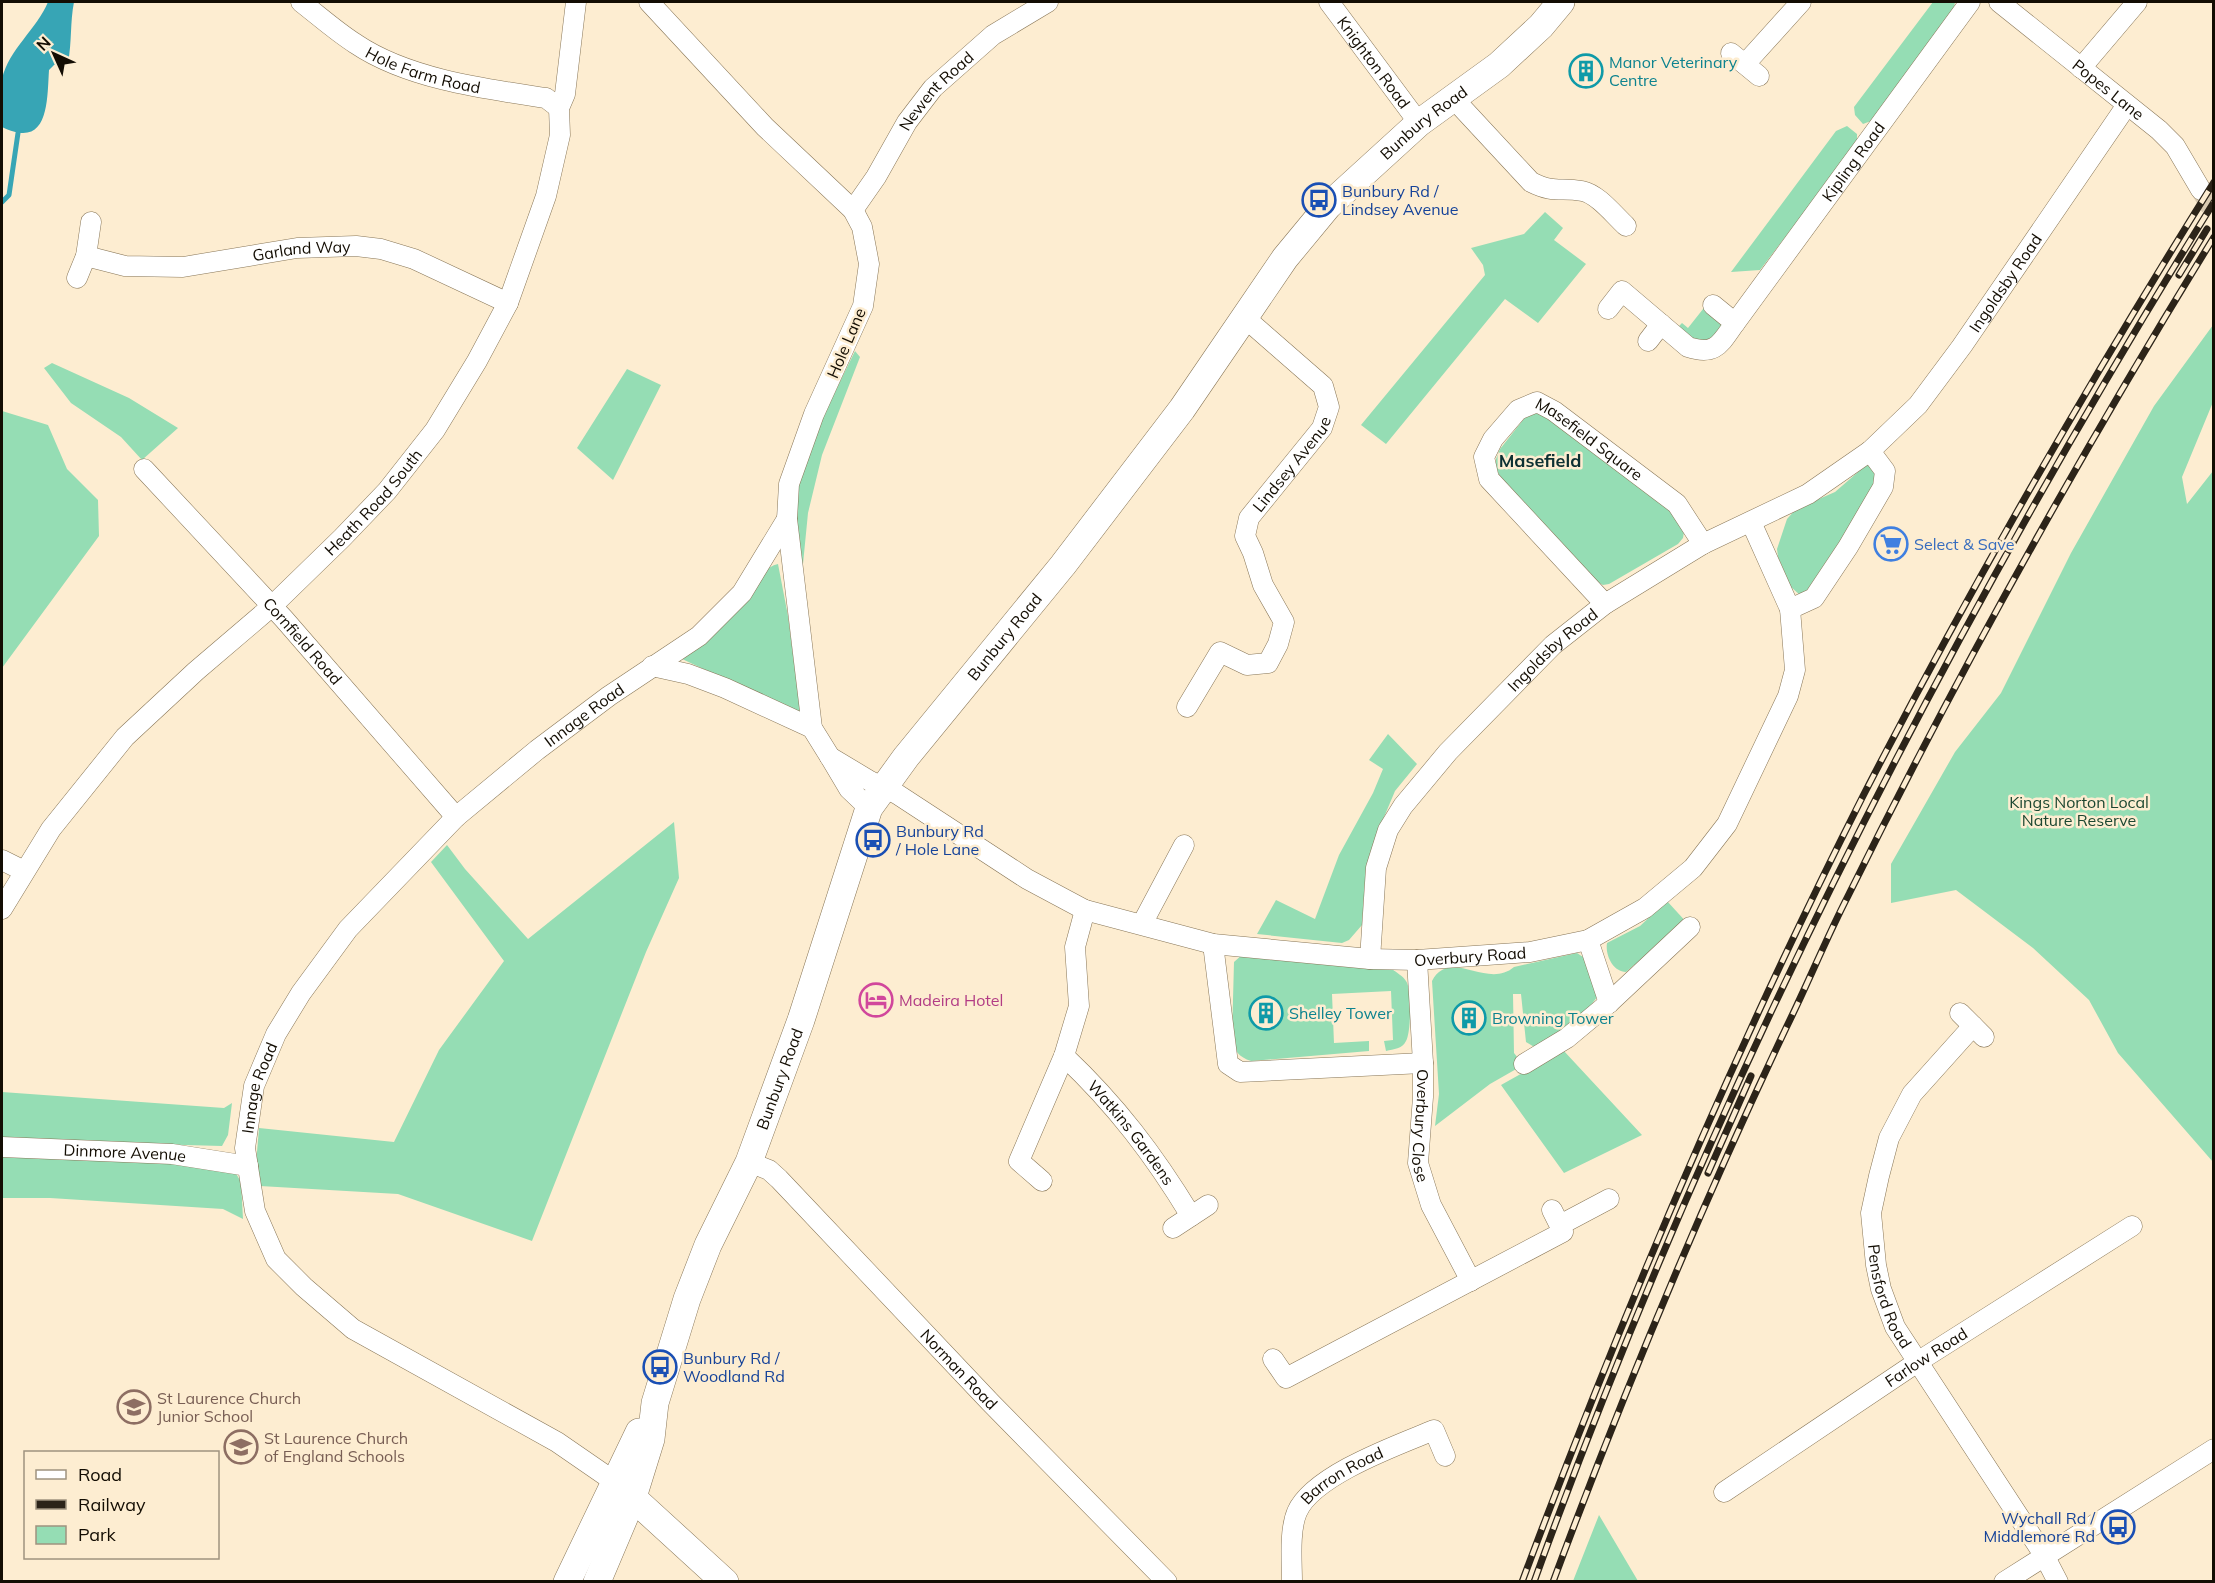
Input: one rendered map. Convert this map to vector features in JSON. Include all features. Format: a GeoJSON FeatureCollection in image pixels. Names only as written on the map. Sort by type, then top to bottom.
{"type":"FeatureCollection","features":[{"type":"Feature","properties":{"kind":"main road","name":"Bunbury Road"},"geometry":{"type":"LineString","coordinates":[[567,1581],[624,1490],[651,1439],[656,1403],[687,1299],[708,1245],[749,1162],[801,1020],[869,808],[906,757],[1063,565],[1182,409],[1285,258],[1328,206],[1419,123],[1499,65],[1541,26],[1562,2]]}},
{"type":"Feature","properties":{"kind":"main road","name":"Bunbury Road"},"geometry":{"type":"LineString","coordinates":[[597,1581],[624,1490]]}},
{"type":"Feature","properties":{"kind":"main road"},"geometry":{"type":"LineString","coordinates":[[624,1490],[725,1581]]}},
{"type":"Feature","properties":{"kind":"street","name":"Hole Farm Road"},"geometry":{"type":"LineString","coordinates":[[301,2],[355,44],[398,65],[432,77],[546,98],[558,108]]}},
{"type":"Feature","properties":{"kind":"street","name":"Heath Road South"},"geometry":{"type":"LineString","coordinates":[[2,909],[51,829],[125,737],[196,671],[272,607],[387,492],[435,430],[477,361],[508,303],[546,196],[560,135],[558,108],[565,94],[576,2]]}},
{"type":"Feature","properties":{"kind":"street","name":"Hole Lane"},"geometry":{"type":"LineString","coordinates":[[649,2],[765,127],[853,210],[862,227],[869,264],[863,306],[814,414],[789,484],[787,519],[812,728],[849,789],[869,808]]}},
{"type":"Feature","properties":{"kind":"street","name":"Knighton Road"},"geometry":{"type":"LineString","coordinates":[[1329,2],[1419,123]]}},
{"type":"Feature","properties":{"kind":"street"},"geometry":{"type":"LineString","coordinates":[[1745,64],[1801,2]]}},
{"type":"Feature","properties":{"kind":"street","name":"Kipling Road"},"geometry":{"type":"LineString","coordinates":[[1608,309],[1622,291],[1688,347],[1701,351],[1712,350],[1719,346],[1970,2]]}},
{"type":"Feature","properties":{"kind":"street","name":"Popes Lane"},"geometry":{"type":"LineString","coordinates":[[1999,2],[2175,146],[2201,190]]}},
{"type":"Feature","properties":{"kind":"street"},"geometry":{"type":"LineString","coordinates":[[2081,68],[2137,2]]}},
{"type":"Feature","properties":{"kind":"street","name":"Newent Road"},"geometry":{"type":"LineString","coordinates":[[853,210],[876,177],[908,122],[933,88],[993,35],[1043,3]]}},
{"type":"Feature","properties":{"kind":"street"},"geometry":{"type":"LineString","coordinates":[[1453,98],[1531,182],[1545,189],[1582,191],[1593,196],[1626,226]]}},
{"type":"Feature","properties":{"kind":"street","name":"Ingoldsby Road"},"geometry":{"type":"LineString","coordinates":[[1370,959],[1376,868],[1388,830],[1403,806],[1448,752],[1553,645],[1605,604],[1703,544],[1808,494],[1870,451],[1918,405],[2127,105]]}},
{"type":"Feature","properties":{"kind":"street"},"geometry":{"type":"LineString","coordinates":[[77,278],[86,256],[91,222]]}},
{"type":"Feature","properties":{"kind":"street","name":"Garland Way"},"geometry":{"type":"LineString","coordinates":[[86,256],[125,266],[172,267],[297,248],[356,246],[399,253],[508,303]]}},
{"type":"Feature","properties":{"kind":"street"},"geometry":{"type":"LineString","coordinates":[[1713,305],[1735,323]]}},
{"type":"Feature","properties":{"kind":"street","name":"Lindsey Avenue"},"geometry":{"type":"LineString","coordinates":[[1187,706],[1220,652],[1247,665],[1268,663],[1278,645],[1284,622],[1263,585],[1245,536],[1249,518],[1322,428],[1329,407],[1323,386],[1244,317]]}},
{"type":"Feature","properties":{"kind":"street"},"geometry":{"type":"LineString","coordinates":[[1648,341],[1661,324]]}},
{"type":"Feature","properties":{"kind":"street","name":"Masefield Square"},"geometry":{"type":"LineString","coordinates":[[1605,604],[1489,478],[1485,457],[1493,439],[1518,410],[1537,402],[1554,411],[1677,504],[1703,544]]}},
{"type":"Feature","properties":{"kind":"street"},"geometry":{"type":"LineString","coordinates":[[1790,609],[1814,598],[1848,547],[1882,487],[1885,471],[1870,451]]}},
{"type":"Feature","properties":{"kind":"street","name":"Cornfield Road"},"geometry":{"type":"LineString","coordinates":[[144,468],[272,607],[456,817]]}},
{"type":"Feature","properties":{"kind":"street","name":"Innage Road"},"geometry":{"type":"LineString","coordinates":[[624,1490],[557,1442],[353,1329],[304,1287],[276,1259],[255,1211],[245,1149],[254,1086],[276,1034],[301,993],[348,929],[456,817],[537,750],[652,666],[699,636],[742,593],[787,519]]}},
{"type":"Feature","properties":{"kind":"street","name":"Overbury Road"},"geometry":{"type":"LineString","coordinates":[[884,786],[1027,879],[1085,910],[1213,944],[1370,959],[1417,960],[1530,952],[1587,940],[1645,908],[1693,868],[1727,824],[1788,696],[1795,670],[1790,609],[1751,522]]}},
{"type":"Feature","properties":{"kind":"street"},"geometry":{"type":"LineString","coordinates":[[652,666],[688,674],[725,688],[812,728]]}},
{"type":"Feature","properties":{"kind":"street","name":"Hole Lane"},"geometry":{"type":"LineString","coordinates":[[830,757],[870,781],[884,786]]}},
{"type":"Feature","properties":{"kind":"street"},"geometry":{"type":"LineString","coordinates":[[1142,924],[1184,845]]}},
{"type":"Feature","properties":{"kind":"street"},"geometry":{"type":"LineString","coordinates":[[2,860],[24,871]]}},
{"type":"Feature","properties":{"kind":"street"},"geometry":{"type":"LineString","coordinates":[[1042,1181],[1019,1161],[1064,1056],[1079,1006],[1076,946],[1085,910]]}},
{"type":"Feature","properties":{"kind":"street"},"geometry":{"type":"LineString","coordinates":[[1524,1064],[1567,1038],[1609,1003],[1690,927]]}},
{"type":"Feature","properties":{"kind":"street"},"geometry":{"type":"LineString","coordinates":[[1587,940],[1609,1003]]}},
{"type":"Feature","properties":{"kind":"street"},"geometry":{"type":"LineString","coordinates":[[1213,944],[1228,1064],[1240,1072],[1423,1063]]}},
{"type":"Feature","properties":{"kind":"street","name":"Overbury Close"},"geometry":{"type":"LineString","coordinates":[[1417,960],[1423,1063],[1418,1163],[1431,1205],[1472,1281]]}},
{"type":"Feature","properties":{"kind":"street","name":"Pensford Road"},"geometry":{"type":"LineString","coordinates":[[1972,1025],[1912,1094],[1890,1138],[1871,1213],[1876,1264],[1881,1289],[1895,1327],[2044,1555],[2058,1581]]}},
{"type":"Feature","properties":{"kind":"street","name":"Watkins Gardens"},"geometry":{"type":"LineString","coordinates":[[1064,1056],[1088,1078],[1136,1132],[1168,1177],[1191,1216]]}},
{"type":"Feature","properties":{"kind":"street","name":"Dinmore Avenue"},"geometry":{"type":"LineString","coordinates":[[2,1147],[172,1154],[248,1166]]}},
{"type":"Feature","properties":{"kind":"street","name":"Norman Road"},"geometry":{"type":"LineString","coordinates":[[749,1162],[769,1170],[779,1179],[990,1402],[1167,1581]]}},
{"type":"Feature","properties":{"kind":"street"},"geometry":{"type":"LineString","coordinates":[[1273,1359],[1286,1378],[1563,1232],[1556,1218],[1609,1199]]}},
{"type":"Feature","properties":{"kind":"street"},"geometry":{"type":"LineString","coordinates":[[1173,1227],[1208,1205]]}},
{"type":"Feature","properties":{"kind":"street","name":"Farlow Road"},"geometry":{"type":"LineString","coordinates":[[1724,1492],[1919,1361],[2132,1226]]}},
{"type":"Feature","properties":{"kind":"street","name":"Barron Road"},"geometry":{"type":"LineString","coordinates":[[1292,1581],[1292,1543],[1297,1513],[1306,1498],[1320,1486],[1374,1455],[1434,1430],[1445,1456]]}},
{"type":"Feature","properties":{"kind":"street"},"geometry":{"type":"LineString","coordinates":[[2004,1581],[2214,1449]]}},
{"type":"Feature","properties":{"kind":"green space"},"geometry":{"type":"Polygon","coordinates":[[[1933,2],[1955,2],[1954,8],[1871,121],[1863,124],[1855,115],[1854,107],[1933,2]]]}},
{"type":"Feature","properties":{"kind":"green space"},"geometry":{"type":"Polygon","coordinates":[[[1847,126],[1857,134],[1857,143],[1760,270],[1731,272],[1836,131],[1847,126]]]}},
{"type":"Feature","properties":{"kind":"green space"},"geometry":{"type":"Polygon","coordinates":[[[1545,212],[1563,228],[1554,240],[1586,264],[1538,323],[1505,299],[1386,444],[1361,425],[1485,275],[1483,265],[1471,248],[1524,234],[1545,212]]]}},
{"type":"Feature","properties":{"kind":"green space"},"geometry":{"type":"Polygon","coordinates":[[[1707,304],[1721,320],[1722,326],[1714,338],[1698,344],[1675,330],[1682,323],[1688,328],[1707,304]]]}},
{"type":"Feature","properties":{"kind":"green space","name":"Kings Norton Local Nature Reserve"},"geometry":{"type":"Polygon","coordinates":[[[2213,325],[2213,402],[2182,477],[2187,504],[2213,471],[2213,1162],[2118,1053],[2089,1000],[2033,948],[1956,890],[1891,903],[1891,864],[1955,752],[2001,693],[2071,553],[2154,406],[2213,325]]]}},
{"type":"Feature","properties":{"kind":"green space"},"geometry":{"type":"Polygon","coordinates":[[[855,351],[860,357],[822,455],[808,513],[802,574],[791,510],[811,441],[855,351]]]}},
{"type":"Feature","properties":{"kind":"green space"},"geometry":{"type":"Polygon","coordinates":[[[52,363],[129,398],[178,428],[142,460],[121,437],[71,403],[44,368],[52,363]]]}},
{"type":"Feature","properties":{"kind":"green space"},"geometry":{"type":"Polygon","coordinates":[[[627,369],[661,385],[613,480],[577,448],[627,369]]]}},
{"type":"Feature","properties":{"kind":"green space"},"geometry":{"type":"Polygon","coordinates":[[[2,411],[48,425],[67,469],[98,500],[99,536],[2,668],[2,411]]]}},
{"type":"Feature","properties":{"kind":"green space"},"geometry":{"type":"Polygon","coordinates":[[[1540,411],[1672,506],[1684,532],[1678,544],[1609,584],[1603,585],[1597,582],[1501,478],[1496,469],[1496,459],[1500,449],[1527,415],[1540,411]]]}},
{"type":"Feature","properties":{"kind":"green space"},"geometry":{"type":"Polygon","coordinates":[[[1871,464],[1878,477],[1812,591],[1801,596],[1791,587],[1778,557],[1777,549],[1787,519],[1796,509],[1835,492],[1865,466],[1871,464]]]}},
{"type":"Feature","properties":{"kind":"green space"},"geometry":{"type":"Polygon","coordinates":[[[778,564],[788,616],[801,715],[680,658],[726,623],[756,580],[770,567],[778,564]]]}},
{"type":"Feature","properties":{"kind":"green space"},"geometry":{"type":"Polygon","coordinates":[[[1388,734],[1417,764],[1395,791],[1379,829],[1365,881],[1362,925],[1349,940],[1342,943],[1257,934],[1276,900],[1315,919],[1339,855],[1373,793],[1383,769],[1369,760],[1388,734]]]}},
{"type":"Feature","properties":{"kind":"green space"},"geometry":{"type":"Polygon","coordinates":[[[674,822],[679,878],[646,952],[532,1241],[398,1194],[260,1186],[256,1164],[259,1128],[394,1142],[439,1050],[504,961],[431,862],[447,845],[465,869],[528,939],[674,822]]]}},
{"type":"Feature","properties":{"kind":"green space"},"geometry":{"type":"Polygon","coordinates":[[[1667,901],[1688,924],[1637,970],[1634,965],[1626,972],[1617,969],[1609,957],[1607,943],[1640,926],[1667,901]]]}},
{"type":"Feature","properties":{"kind":"green space"},"geometry":{"type":"Polygon","coordinates":[[[1577,953],[1586,959],[1599,994],[1593,1003],[1571,1024],[1536,1048],[1526,1042],[1521,994],[1513,994],[1514,1053],[1518,1058],[1518,1068],[1490,1084],[1435,1126],[1439,1094],[1432,981],[1440,972],[1449,968],[1481,973],[1503,973],[1514,967],[1577,953]]]}},
{"type":"Feature","properties":{"kind":"green space"},"geometry":{"type":"Polygon","coordinates":[[[1243,954],[1392,969],[1406,981],[1408,986],[1410,1011],[1406,1041],[1400,1047],[1386,1051],[1384,1041],[1393,1040],[1391,991],[1332,994],[1334,1043],[1369,1041],[1369,1051],[1251,1061],[1243,1058],[1234,1047],[1232,1038],[1234,962],[1243,954]]]}},
{"type":"Feature","properties":{"kind":"green space"},"geometry":{"type":"Polygon","coordinates":[[[1563,1050],[1642,1135],[1564,1173],[1501,1085],[1563,1050]]]}},
{"type":"Feature","properties":{"kind":"green space"},"geometry":{"type":"Polygon","coordinates":[[[2,1092],[224,1108],[232,1103],[228,1135],[222,1146],[2,1140],[2,1092]]]}},
{"type":"Feature","properties":{"kind":"green space"},"geometry":{"type":"Polygon","coordinates":[[[2,1154],[153,1162],[234,1170],[241,1182],[243,1219],[223,1209],[50,1198],[2,1198],[2,1154]]]}},
{"type":"Feature","properties":{"kind":"green space"},"geometry":{"type":"Polygon","coordinates":[[[1599,1515],[1638,1581],[1573,1581],[1599,1515]]]}},
{"type":"Feature","properties":{"kind":"water"},"geometry":{"type":"Polygon","coordinates":[[[48,2],[74,2],[68,63],[54,65],[49,70],[46,108],[37,128],[29,132],[17,132],[2,127],[2,79],[11,58],[48,2]]]}},
{"type":"Feature","properties":{"kind":"waterway"},"geometry":{"type":"LineString","coordinates":[[2,202],[9,195],[18,133]]}},
{"type":"Feature","properties":{"kind":"tunnel"},"geometry":{"type":"LineString","coordinates":[[2201,190],[2214,213]]}},
{"type":"Feature","properties":{"kind":"railway"},"geometry":{"type":"LineString","coordinates":[[1522,1582],[1599,1382],[1682,1184],[1815,892],[1904,718],[2032,485],[2214,182]]}},
{"type":"Feature","properties":{"kind":"railway"},"geometry":{"type":"LineString","coordinates":[[1534,1582],[1602,1402],[1676,1224],[1754,1048],[1838,874],[1926,703],[2018,534],[2114,367],[2214,202]]}},
{"type":"Feature","properties":{"kind":"railway"},"geometry":{"type":"LineString","coordinates":[[2179,275],[2207,229]]}},
{"type":"Feature","properties":{"kind":"railway"},"geometry":{"type":"LineString","coordinates":[[1553,1582],[1635,1371],[1694,1232],[1840,912],[1933,728],[2023,562],[2069,480],[2214,237]]}},
{"type":"Feature","properties":{"kind":"railway"},"geometry":{"type":"LineString","coordinates":[[1708,1173],[1751,1076]]}},
{"type":"Feature","properties":{"kind":"place","name":"Manor Veterinary Centre"},"geometry":{"type":"Point","coordinates":[1586,71]}},
{"type":"Feature","properties":{"kind":"place","name":"Bunbury Rd / Lindsey Avenue"},"geometry":{"type":"Point","coordinates":[1319,200]}},
{"type":"Feature","properties":{"kind":"place","name":"Select & Save"},"geometry":{"type":"Point","coordinates":[1891,544]}},
{"type":"Feature","properties":{"kind":"place","name":"Bunbury Rd / Hole Lane"},"geometry":{"type":"Point","coordinates":[873,840]}},
{"type":"Feature","properties":{"kind":"place","name":"Madeira Hotel"},"geometry":{"type":"Point","coordinates":[876,1000]}},
{"type":"Feature","properties":{"kind":"place","name":"Shelley Tower"},"geometry":{"type":"Point","coordinates":[1266,1013]}},
{"type":"Feature","properties":{"kind":"place","name":"Browning Tower"},"geometry":{"type":"Point","coordinates":[1469,1018]}},
{"type":"Feature","properties":{"kind":"place","name":"Bunbury Rd / Woodland Rd"},"geometry":{"type":"Point","coordinates":[660,1367]}},
{"type":"Feature","properties":{"kind":"place","name":"St Laurence Church Junior School"},"geometry":{"type":"Point","coordinates":[134,1407]}},
{"type":"Feature","properties":{"kind":"place","name":"St Laurence Church of England Schools"},"geometry":{"type":"Point","coordinates":[241,1447]}},
{"type":"Feature","properties":{"kind":"place","name":"Wychall Rd / Middlemore Rd"},"geometry":{"type":"Point","coordinates":[2118,1527]}},
{"type":"Feature","properties":{"kind":"district","name":"Masefield"},"geometry":{"type":"Point","coordinates":[1540,460]}}]}
